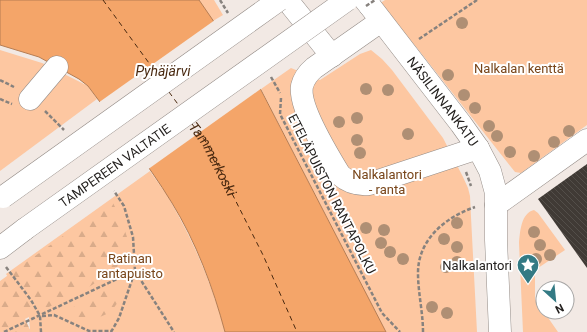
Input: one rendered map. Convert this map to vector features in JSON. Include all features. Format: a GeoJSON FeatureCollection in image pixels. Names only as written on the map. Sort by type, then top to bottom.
{"type":"FeatureCollection","features":[{"type":"Feature","properties":{"kind":"main road"},"geometry":{"type":"LineString","coordinates":[[2,198],[279,0]]}},
{"type":"Feature","properties":{"kind":"main road"},"geometry":{"type":"LineString","coordinates":[[287,0],[332,56]]}},
{"type":"Feature","properties":{"kind":"main road","name":"TAMPEREEN VALTATIE"},"geometry":{"type":"LineString","coordinates":[[2,256],[25,229],[347,0]]}},
{"type":"Feature","properties":{"kind":"main road"},"geometry":{"type":"LineString","coordinates":[[372,9],[332,56],[314,68],[307,76],[302,87],[304,104],[319,138],[340,175],[346,180],[354,183],[369,184],[478,148]]}},
{"type":"Feature","properties":{"kind":"main road","name":"NÄSILINNANKATU"},"geometry":{"type":"LineString","coordinates":[[372,9],[461,124],[487,163],[494,181],[485,206],[496,240],[500,332]]}},
{"type":"Feature","properties":{"kind":"main road"},"geometry":{"type":"LineString","coordinates":[[30,99],[57,67]]}},
{"type":"Feature","properties":{"kind":"main road"},"geometry":{"type":"LineString","coordinates":[[485,206],[587,140]]}},
{"type":"Feature","properties":{"kind":"path"},"geometry":{"type":"LineString","coordinates":[[220,0],[230,16]]}},
{"type":"Feature","properties":{"kind":"path"},"geometry":{"type":"LineString","coordinates":[[404,50],[477,0]]}},
{"type":"Feature","properties":{"kind":"path","name":"ETELÄPUISTON RANTAPOLKU"},"geometry":{"type":"LineString","coordinates":[[267,72],[279,90],[281,98],[280,114],[382,313],[400,332]]}},
{"type":"Feature","properties":{"kind":"path"},"geometry":{"type":"LineString","coordinates":[[423,332],[418,272],[419,261],[425,247],[438,228],[459,213],[485,206]]}},
{"type":"Feature","properties":{"kind":"path"},"geometry":{"type":"LineString","coordinates":[[2,256],[40,316],[41,332]]}},
{"type":"Feature","properties":{"kind":"path"},"geometry":{"type":"LineString","coordinates":[[40,316],[54,315],[89,332],[111,332],[119,318],[135,271]]}},
{"type":"Feature","properties":{"kind":"path"},"geometry":{"type":"LineString","coordinates":[[4,332],[135,271]]}},
{"type":"Feature","properties":{"kind":"path"},"geometry":{"type":"LineString","coordinates":[[135,271],[174,332]]}},
{"type":"Feature","properties":{"kind":"green space"},"geometry":{"type":"Polygon","coordinates":[[[199,0],[214,0],[223,15],[213,21],[199,0]]]}},
{"type":"Feature","properties":{"kind":"green space","name":"Nalkalan kenttä"},"geometry":{"type":"Polygon","coordinates":[[[385,0],[587,0],[587,125],[521,173],[515,172],[417,48],[379,4],[385,0]]]}},
{"type":"Feature","properties":{"kind":"green space"},"geometry":{"type":"Polygon","coordinates":[[[0,50],[42,63],[88,86],[97,99],[0,171],[0,50]]]}},
{"type":"Feature","properties":{"kind":"green space","name":"Nalkalantori - ranta"},"geometry":{"type":"Polygon","coordinates":[[[371,50],[392,70],[443,138],[468,188],[470,196],[477,332],[386,332],[261,89],[291,68],[320,80],[360,54],[371,50]]]}},
{"type":"Feature","properties":{"kind":"green space","name":"Ratinan rantapuisto"},"geometry":{"type":"Polygon","coordinates":[[[150,171],[170,200],[196,250],[209,282],[225,332],[25,332],[30,329],[28,306],[6,274],[150,171]]]}},
{"type":"Feature","properties":{"kind":"green space"},"geometry":{"type":"Polygon","coordinates":[[[112,201],[121,219],[127,237],[123,258],[115,270],[89,287],[25,319],[31,332],[0,332],[0,281],[112,201]]]}},
{"type":"Feature","properties":{"kind":"green space","name":"Nalkalantori"},"geometry":{"type":"Polygon","coordinates":[[[534,210],[538,213],[565,250],[535,270],[535,320],[550,320],[558,332],[523,332],[519,239],[524,219],[534,210]]]}},
{"type":"Feature","properties":{"kind":"green space"},"geometry":{"type":"Polygon","coordinates":[[[112,288],[120,299],[111,312],[91,321],[80,320],[73,315],[74,306],[99,292],[112,288]]]}},
{"type":"Feature","properties":{"kind":"water","name":"Pyhäjärvi"},"geometry":{"type":"Polygon","coordinates":[[[0,0],[199,0],[261,90],[386,332],[225,332],[203,265],[189,233],[172,203],[152,173],[88,86],[79,79],[39,57],[0,45],[0,0]]]}},
{"type":"Feature","properties":{"kind":"pier"},"geometry":{"type":"Polygon","coordinates":[[[215,20],[262,88],[147,170],[98,103],[215,20]]]}},
{"type":"Feature","properties":{"kind":"building"},"geometry":{"type":"Polygon","coordinates":[[[587,164],[587,268],[538,199],[587,164]]]}},
{"type":"Feature","properties":{"kind":"ferry route"},"geometry":{"type":"LineString","coordinates":[[103,0],[157,74]]}},
{"type":"Feature","properties":{"kind":"ferry route"},"geometry":{"type":"LineString","coordinates":[[169,92],[180,107]]}},
{"type":"Feature","properties":{"kind":"ferry route"},"geometry":{"type":"LineString","coordinates":[[192,124],[206,142],[263,255],[297,332]]}},
{"type":"Feature","properties":{"kind":"place","name":"Nalkalantori"},"geometry":{"type":"Point","coordinates":[528,284]}},
{"type":"Feature","properties":{"kind":"water label","name":"Tammerkoski"},"geometry":{"type":"Point","coordinates":[212,159]}}]}
